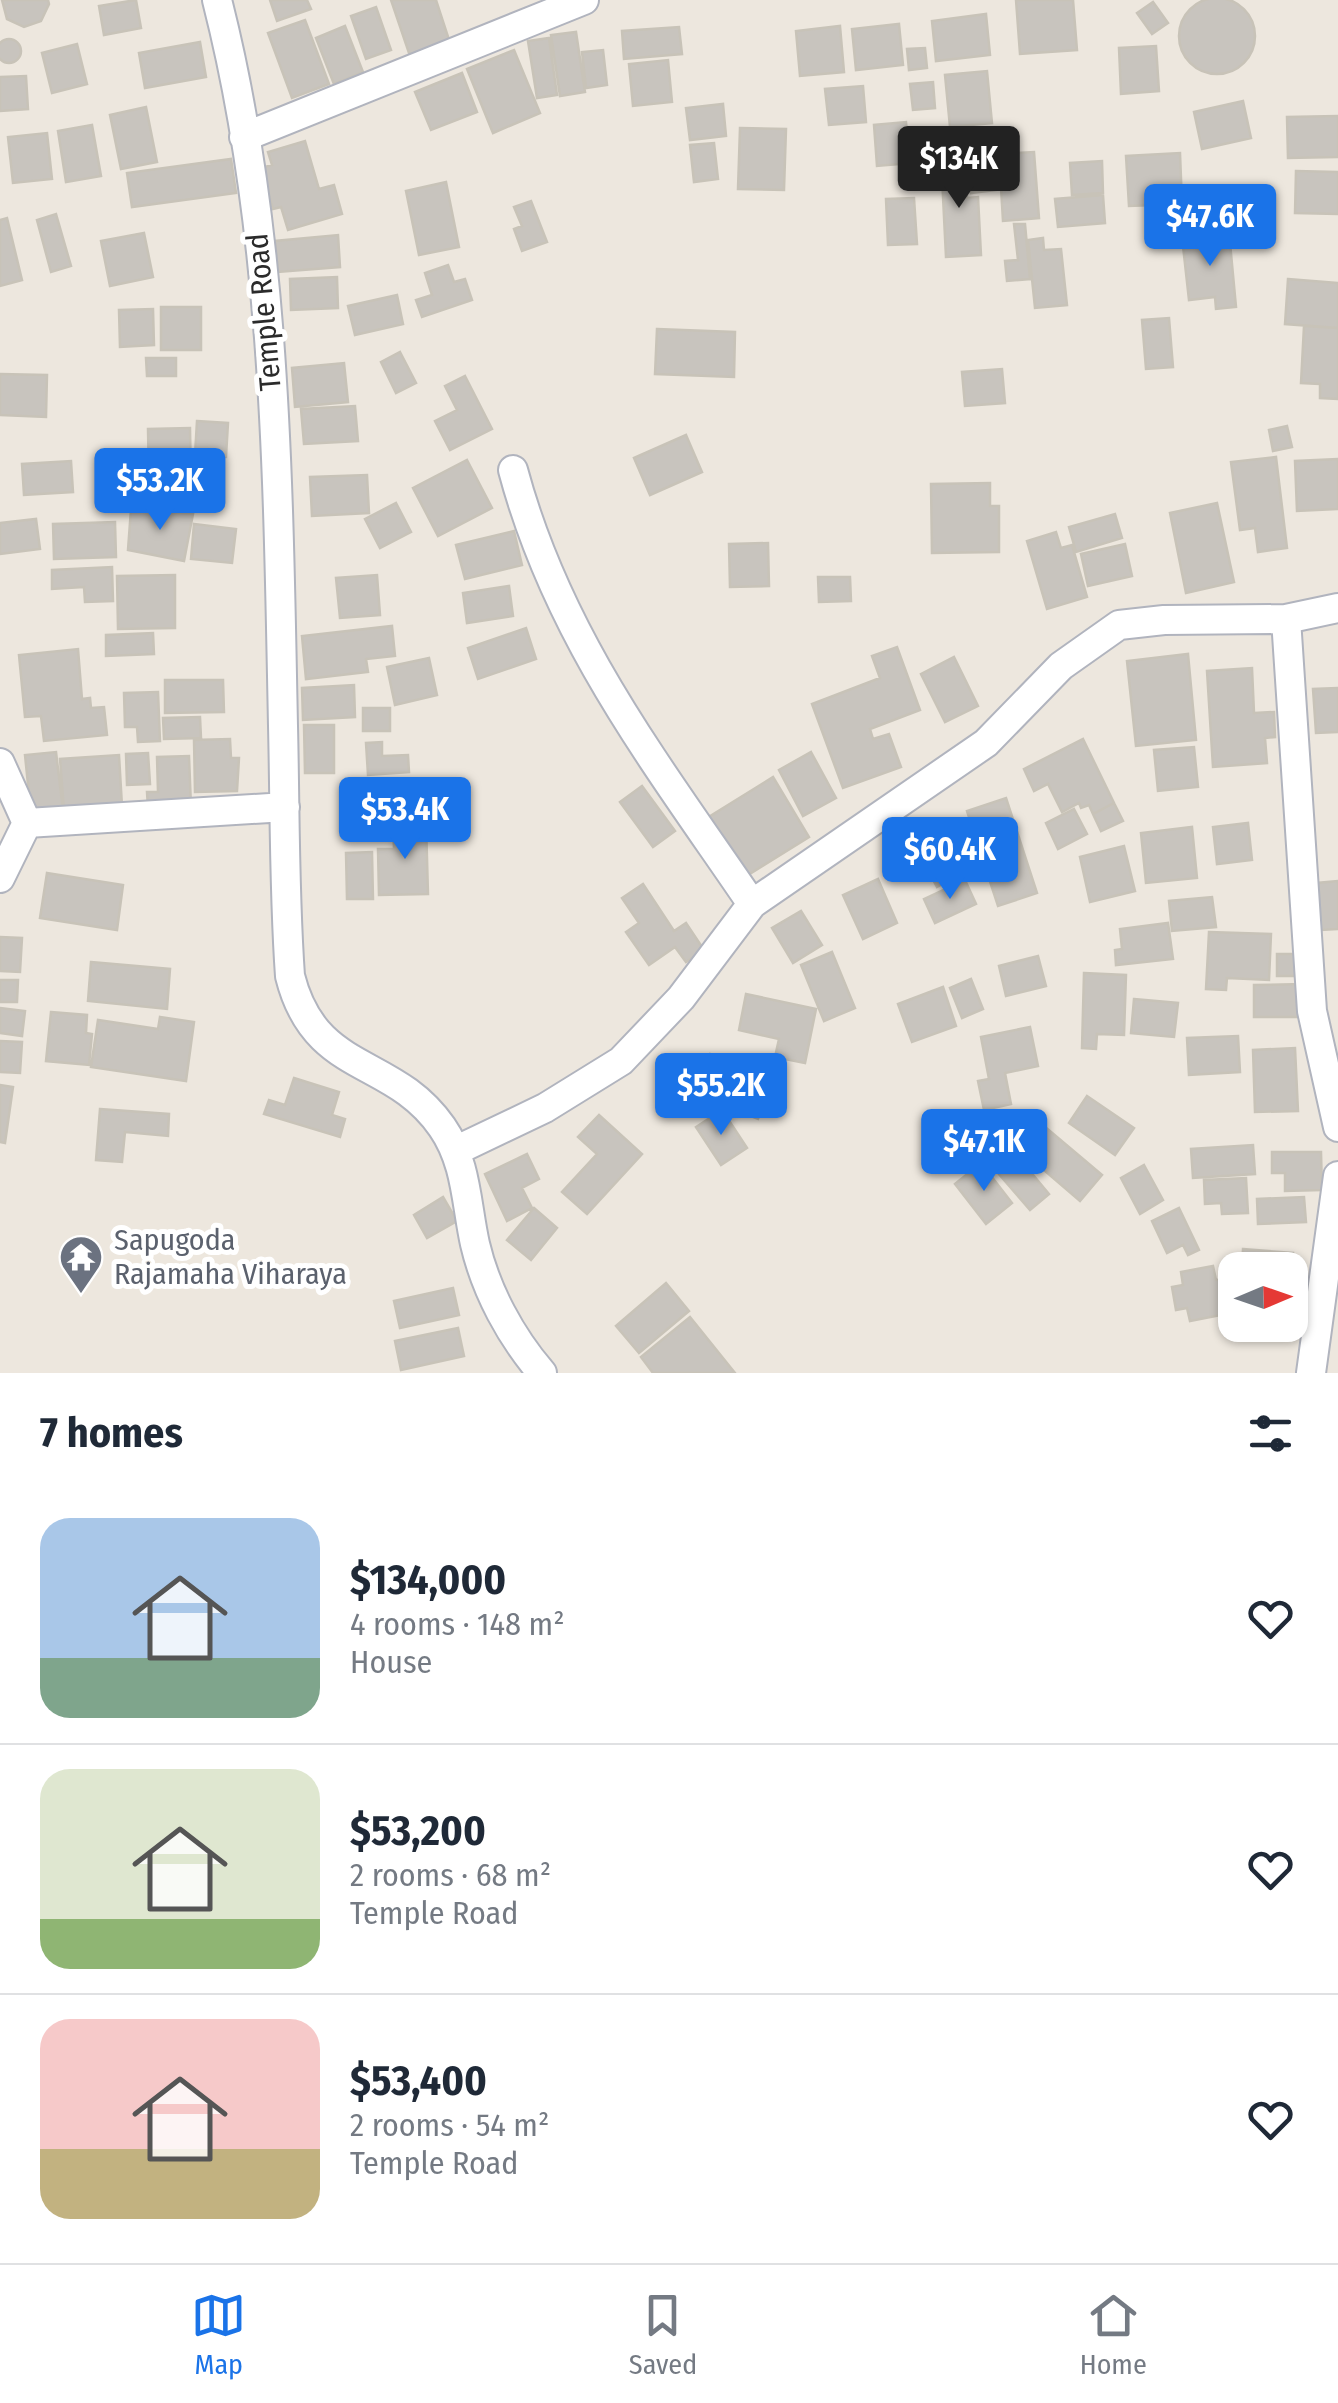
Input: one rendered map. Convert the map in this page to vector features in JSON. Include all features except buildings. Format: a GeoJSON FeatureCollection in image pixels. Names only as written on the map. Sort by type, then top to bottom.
{"type":"FeatureCollection","features":[{"type":"Feature","properties":{"kind":"street","name":"Temple Road"},"geometry":{"type":"LineString","coordinates":[[217,0],[244,137],[261,255],[272,382],[287,937],[298,1006],[330,1048],[420,1101],[455,1151]]}},
{"type":"Feature","properties":{"kind":"street"},"geometry":{"type":"LineString","coordinates":[[244,137],[584,0]]}},
{"type":"Feature","properties":{"kind":"street"},"geometry":{"type":"LineString","coordinates":[[513,470],[529,530],[579,642],[752,904]]}},
{"type":"Feature","properties":{"kind":"street"},"geometry":{"type":"LineString","coordinates":[[542,1373],[490,1293],[455,1151],[544,1108],[621,1061],[681,998],[752,904],[986,743],[1062,666],[1119,625],[1164,620],[1286,620],[1338,608]]}},
{"type":"Feature","properties":{"kind":"street"},"geometry":{"type":"LineString","coordinates":[[1286,620],[1312,1012],[1338,1127]]}},
{"type":"Feature","properties":{"kind":"street"},"geometry":{"type":"LineString","coordinates":[[0,763],[26,823],[0,878]]}},
{"type":"Feature","properties":{"kind":"street"},"geometry":{"type":"LineString","coordinates":[[26,823],[284,807]]}},
{"type":"Feature","properties":{"kind":"street"},"geometry":{"type":"LineString","coordinates":[[1312,1373],[1338,1176]]}},
{"type":"Feature","properties":{"kind":"place","name":"Sapugoda Rajamaha Viharaya"},"geometry":{"type":"Point","coordinates":[81,1295]}}]}
